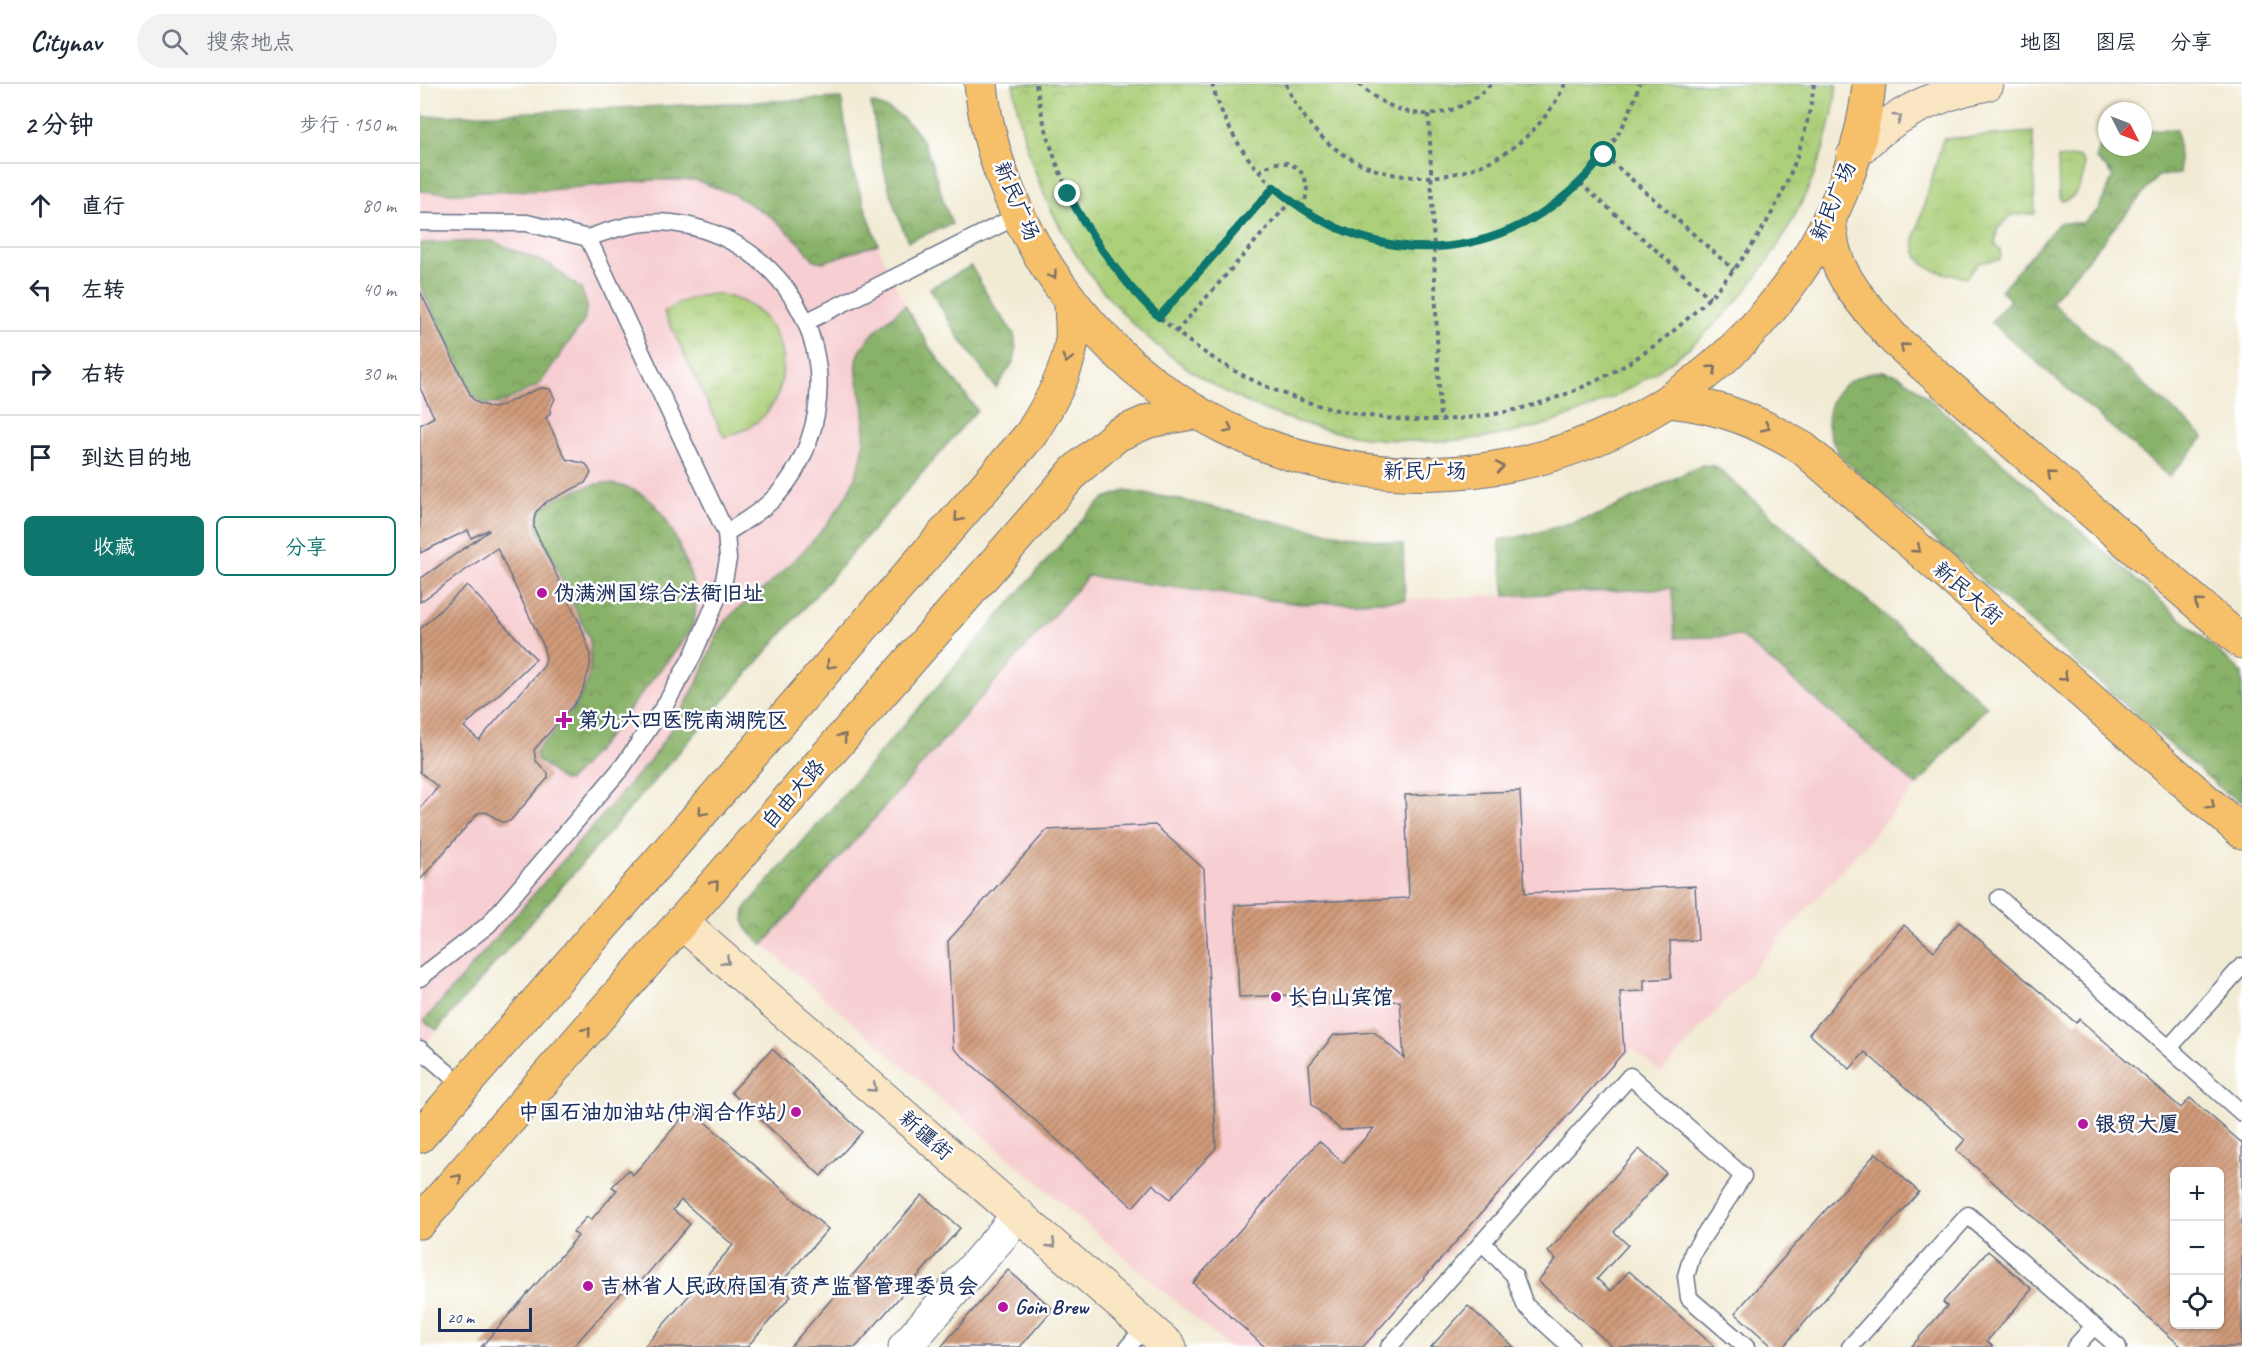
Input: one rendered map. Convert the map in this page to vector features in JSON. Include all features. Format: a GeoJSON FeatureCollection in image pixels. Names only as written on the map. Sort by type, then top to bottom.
{"type":"FeatureCollection","features":[{"type":"Feature","properties":{"kind":"main road"},"geometry":{"type":"LineString","coordinates":[[954,84],[984,99]]}},
{"type":"Feature","properties":{"kind":"main road","name":"新民广场"},"geometry":{"type":"LineString","coordinates":[[984,99],[1005,182],[1019,215],[1049,270],[1071,301],[1111,347],[1148,379],[1197,412],[1232,431],[1278,450],[1325,463],[1374,472],[1423,474],[1472,472],[1521,464],[1568,450],[1614,432],[1670,401],[1736,349],[1798,274],[1829,218],[1853,156],[1871,86]]}},
{"type":"Feature","properties":{"kind":"main road"},"geometry":{"type":"LineString","coordinates":[[1829,218],[1833,248],[1843,273],[1862,302],[1895,340],[2242,642]]}},
{"type":"Feature","properties":{"kind":"main road"},"geometry":{"type":"LineString","coordinates":[[420,1136],[1031,434],[1050,403],[1064,370],[1072,338],[1071,301]]}},
{"type":"Feature","properties":{"kind":"main road","name":"新民大街"},"geometry":{"type":"LineString","coordinates":[[1670,401],[1703,405],[1732,413],[1770,428],[1804,449],[2242,832]]}},
{"type":"Feature","properties":{"kind":"main road","name":"自由大路"},"geometry":{"type":"LineString","coordinates":[[420,1222],[1075,471],[1117,435],[1149,421],[1197,412]]}},
{"type":"Feature","properties":{"kind":"street"},"geometry":{"type":"LineString","coordinates":[[1853,156],[1870,136],[1922,104],[1963,88],[1987,84]]}},
{"type":"Feature","properties":{"kind":"street","name":"新疆街"},"geometry":{"type":"LineString","coordinates":[[681,922],[1019,1215],[1148,1340]]}},
{"type":"Feature","properties":{"kind":"street"},"geometry":{"type":"LineString","coordinates":[[904,1347],[1019,1215]]}},
{"type":"Feature","properties":{"kind":"lane"},"geometry":{"type":"LineString","coordinates":[[806,322],[1019,215]]}},
{"type":"Feature","properties":{"kind":"lane"},"geometry":{"type":"LineString","coordinates":[[420,222],[527,223],[588,238],[615,228],[643,223],[680,225],[699,228],[725,238],[750,252],[772,270],[790,292],[814,343],[819,371],[819,399],[814,427],[804,454],[790,478],[772,500],[750,518],[726,533]]}},
{"type":"Feature","properties":{"kind":"lane"},"geometry":{"type":"LineString","coordinates":[[420,978],[488,926],[623,766],[659,714],[693,655],[723,585],[728,559],[726,533],[588,238]]}},
{"type":"Feature","properties":{"kind":"lane"},"geometry":{"type":"LineString","coordinates":[[1999,898],[2242,1113]]}},
{"type":"Feature","properties":{"kind":"lane"},"geometry":{"type":"LineString","coordinates":[[2169,1048],[2242,966]]}},
{"type":"Feature","properties":{"kind":"lane"},"geometry":{"type":"LineString","coordinates":[[420,1049],[463,1086]]}},
{"type":"Feature","properties":{"kind":"lane"},"geometry":{"type":"LineString","coordinates":[[1389,1347],[1630,1076],[1743,1176],[1693,1252],[1686,1276],[1689,1298],[1746,1347]]}},
{"type":"Feature","properties":{"kind":"lane"},"geometry":{"type":"LineString","coordinates":[[1851,1347],[1968,1215],[2118,1347]]}},
{"type":"Feature","properties":{"kind":"lane"},"geometry":{"type":"LineString","coordinates":[[1482,1242],[1514,1275],[1525,1305],[1571,1347]]}},
{"type":"Feature","properties":{"kind":"lane"},"geometry":{"type":"LineString","coordinates":[[2075,1347],[2094,1326]]}},
{"type":"Feature","properties":{"kind":"path"},"geometry":{"type":"LineString","coordinates":[[1036,84],[1052,154],[1068,194],[1089,232],[1113,268],[1159,317],[1208,356],[1246,378],[1285,395],[1327,408],[1369,417],[1413,420],[1440,420],[1499,413],[1541,403],[1620,368],[1657,345],[1690,317],[1734,270],[1770,217],[1788,179],[1802,139],[1814,84]]}},
{"type":"Feature","properties":{"kind":"path"},"geometry":{"type":"LineString","coordinates":[[1212,84],[1225,120],[1244,152],[1259,172],[1290,201],[1325,224],[1370,241],[1434,247],[1467,243],[1513,229],[1555,205],[1580,183],[1604,155],[1629,112],[1639,84]]}},
{"type":"Feature","properties":{"kind":"path"},"geometry":{"type":"LineString","coordinates":[[1286,84],[1294,102],[1308,122],[1346,155],[1360,163],[1392,174],[1431,177],[1474,170],[1511,151],[1541,123],[1565,84]]}},
{"type":"Feature","properties":{"kind":"path"},"geometry":{"type":"LineString","coordinates":[[1359,84],[1380,102],[1404,112],[1429,114],[1456,109],[1479,96],[1491,84]]}},
{"type":"Feature","properties":{"kind":"path"},"geometry":{"type":"LineString","coordinates":[[1429,114],[1440,420]]}},
{"type":"Feature","properties":{"kind":"path"},"geometry":{"type":"LineString","coordinates":[[1604,155],[1734,270]]}},
{"type":"Feature","properties":{"kind":"path"},"geometry":{"type":"LineString","coordinates":[[1259,172],[1266,166],[1284,162],[1300,170],[1306,179],[1308,190],[1301,209]]}},
{"type":"Feature","properties":{"kind":"path"},"geometry":{"type":"LineString","coordinates":[[1580,183],[1710,297]]}},
{"type":"Feature","properties":{"kind":"path"},"geometry":{"type":"LineString","coordinates":[[1159,317],[1274,187]]}},
{"type":"Feature","properties":{"kind":"path"},"geometry":{"type":"LineString","coordinates":[[1176,332],[1290,201]]}},
{"type":"Feature","properties":{"kind":"shaded area","name":"第九六四医院南湖院区"},"geometry":{"type":"Polygon","coordinates":[[[841,98],[853,172],[872,232],[898,291],[930,348],[977,410],[420,1050],[420,117],[841,98]]]}},
{"type":"Feature","properties":{"kind":"shaded area","name":"长白山宾馆"},"geometry":{"type":"Polygon","coordinates":[[[1088,576],[1301,604],[1672,588],[1676,637],[1741,636],[1917,786],[1661,1073],[1632,1048],[1368,1347],[1228,1347],[763,945],[1088,576]]]}},
{"type":"Feature","properties":{"kind":"green space"},"geometry":{"type":"Polygon","coordinates":[[[1013,84],[1837,84],[1827,137],[1809,188],[1797,212],[1784,236],[1754,280],[1710,329],[1659,370],[1601,403],[1540,426],[1461,440],[1383,439],[1308,425],[1237,398],[1173,358],[1116,306],[1070,244],[1031,160],[1013,84]]]}},
{"type":"Feature","properties":{"kind":"green space"},"geometry":{"type":"Polygon","coordinates":[[[841,98],[853,172],[878,244],[823,262],[814,260],[801,244],[773,218],[733,194],[695,180],[653,180],[549,190],[454,193],[420,191],[420,117],[841,98]]]}},
{"type":"Feature","properties":{"kind":"green space"},"geometry":{"type":"Polygon","coordinates":[[[871,103],[892,111],[919,135],[927,151],[952,224],[908,241],[890,190],[871,103]]]}},
{"type":"Feature","properties":{"kind":"green space"},"geometry":{"type":"Polygon","coordinates":[[[2177,129],[2180,174],[2158,176],[2051,302],[2204,437],[2169,477],[1991,322],[2010,300],[2001,290],[2059,223],[2082,223],[2098,210],[2113,177],[2107,168],[2096,159],[2098,153],[2098,156],[2152,156],[2152,130],[2177,129]]]}},
{"type":"Feature","properties":{"kind":"green space"},"geometry":{"type":"Polygon","coordinates":[[[2033,132],[2035,214],[2011,215],[1997,230],[1995,245],[2000,249],[1999,260],[1980,262],[1967,277],[1938,272],[1920,261],[1914,240],[1943,139],[2033,132]]]}},
{"type":"Feature","properties":{"kind":"green space"},"geometry":{"type":"Polygon","coordinates":[[[2079,157],[2084,163],[2081,181],[2075,193],[2062,201],[2059,197],[2058,158],[2079,157]]]}},
{"type":"Feature","properties":{"kind":"green space"},"geometry":{"type":"Polygon","coordinates":[[[492,241],[550,265],[581,289],[587,305],[584,321],[539,385],[500,404],[485,404],[474,397],[420,285],[420,243],[492,241]]]}},
{"type":"Feature","properties":{"kind":"green space"},"geometry":{"type":"Polygon","coordinates":[[[971,266],[994,306],[1014,334],[1016,350],[1014,361],[996,388],[955,332],[930,288],[971,266]]]}},
{"type":"Feature","properties":{"kind":"green space"},"geometry":{"type":"Polygon","coordinates":[[[718,294],[744,302],[765,318],[780,347],[783,363],[782,380],[769,410],[749,427],[724,437],[664,312],[690,299],[718,294]]]}},
{"type":"Feature","properties":{"kind":"green space"},"geometry":{"type":"Polygon","coordinates":[[[905,305],[930,348],[977,410],[437,1030],[424,1021],[651,759],[687,701],[702,673],[718,634],[727,620],[774,580],[804,550],[819,534],[844,499],[860,462],[864,444],[864,412],[857,373],[858,357],[870,337],[905,305]]]}},
{"type":"Feature","properties":{"kind":"green space"},"geometry":{"type":"Polygon","coordinates":[[[1883,371],[1898,375],[1912,384],[2242,672],[2242,802],[2226,793],[1844,460],[1834,445],[1829,429],[1828,415],[1832,402],[1839,390],[1850,381],[1865,374],[1883,371]]]}},
{"type":"Feature","properties":{"kind":"green space"},"geometry":{"type":"Polygon","coordinates":[[[1702,465],[1715,466],[1987,706],[1917,786],[1741,636],[1675,638],[1672,588],[1505,596],[1499,540],[1532,534],[1601,514],[1702,465]]]}},
{"type":"Feature","properties":{"kind":"green space"},"geometry":{"type":"Polygon","coordinates":[[[604,483],[629,488],[640,493],[663,515],[688,567],[694,588],[696,609],[692,626],[679,647],[592,756],[568,781],[563,781],[537,759],[536,751],[579,701],[590,673],[591,656],[589,638],[537,527],[537,518],[543,507],[559,497],[588,486],[604,483]]]}},
{"type":"Feature","properties":{"kind":"green space"},"geometry":{"type":"Polygon","coordinates":[[[1125,491],[1177,499],[1294,526],[1403,545],[1405,600],[1301,604],[1088,576],[763,945],[745,925],[746,907],[1087,514],[1105,498],[1125,491]]]}},
{"type":"Feature","properties":{"kind":"building","name":"伪满洲国综合法衙旧址"},"geometry":{"type":"Polygon","coordinates":[[[420,291],[472,398],[478,403],[493,408],[540,388],[550,389],[555,399],[550,414],[546,418],[566,459],[586,464],[591,473],[585,483],[546,502],[536,512],[534,520],[534,528],[581,626],[590,653],[590,667],[582,692],[534,750],[536,761],[548,773],[548,778],[510,821],[502,822],[486,812],[478,813],[420,880],[420,808],[438,787],[420,772],[420,629],[467,585],[536,659],[464,727],[479,740],[544,666],[546,659],[543,645],[497,548],[420,602],[420,579],[489,531],[471,538],[468,530],[420,553],[420,425],[434,417],[420,388],[420,291]]]}},
{"type":"Feature","properties":{"kind":"building"},"geometry":{"type":"Polygon","coordinates":[[[1520,791],[1525,893],[1695,886],[1698,940],[1670,941],[1671,978],[1644,980],[1644,991],[1620,992],[1624,1052],[1363,1347],[1265,1347],[1193,1283],[1319,1141],[1343,1163],[1374,1128],[1341,1130],[1312,1105],[1309,1065],[1334,1035],[1374,1032],[1404,1058],[1400,1001],[1295,1006],[1294,995],[1239,997],[1235,905],[1409,898],[1405,795],[1520,791]]]}},
{"type":"Feature","properties":{"kind":"building"},"geometry":{"type":"Polygon","coordinates":[[[1155,825],[1204,869],[1216,1148],[1170,1199],[1153,1184],[1133,1207],[953,1048],[948,941],[1047,830],[1155,825]]]}},
{"type":"Feature","properties":{"kind":"building","name":"银贸大厦"},"geometry":{"type":"Polygon","coordinates":[[[1959,922],[2076,1023],[2079,1019],[2181,1108],[2190,1098],[2242,1143],[2242,1347],[2182,1347],[1956,1150],[1965,1140],[1865,1052],[1850,1069],[1809,1034],[1904,925],[1934,951],[1959,922]]]}},
{"type":"Feature","properties":{"kind":"building","name":"中国石油加油站(中润合作站)"},"geometry":{"type":"Polygon","coordinates":[[[772,1049],[862,1132],[821,1176],[731,1092],[772,1049]]]}},
{"type":"Feature","properties":{"kind":"building"},"geometry":{"type":"Polygon","coordinates":[[[690,1109],[828,1229],[779,1285],[791,1296],[747,1347],[644,1347],[733,1245],[681,1200],[673,1210],[690,1224],[636,1287],[631,1282],[573,1347],[481,1347],[578,1236],[573,1232],[587,1217],[591,1220],[617,1190],[612,1187],[628,1170],[633,1175],[690,1109]]]}},
{"type":"Feature","properties":{"kind":"building"},"geometry":{"type":"Polygon","coordinates":[[[1639,1149],[1666,1173],[1614,1232],[1628,1245],[1597,1279],[1611,1291],[1629,1271],[1715,1347],[1613,1347],[1538,1281],[1556,1259],[1548,1252],[1639,1149]]]}},
{"type":"Feature","properties":{"kind":"building"},"geometry":{"type":"Polygon","coordinates":[[[1876,1153],[1919,1192],[1783,1347],[1773,1347],[1735,1313],[1876,1153]]]}},
{"type":"Feature","properties":{"kind":"building"},"geometry":{"type":"Polygon","coordinates":[[[922,1195],[960,1228],[856,1347],[790,1347],[922,1195]]]}},
{"type":"Feature","properties":{"kind":"building"},"geometry":{"type":"Polygon","coordinates":[[[1988,1251],[2032,1289],[1987,1341],[1993,1347],[1911,1347],[1947,1306],[1943,1302],[1988,1251]]]}},
{"type":"Feature","properties":{"kind":"building"},"geometry":{"type":"Polygon","coordinates":[[[1008,1270],[1053,1309],[1020,1347],[941,1347],[1008,1270]]]}},
{"type":"Feature","properties":{"kind":"building"},"geometry":{"type":"Polygon","coordinates":[[[1468,1306],[1514,1347],[1431,1347],[1468,1306]]]}},
{"type":"Feature","properties":{"kind":"place","name":"伪满洲国综合法衙旧址"},"geometry":{"type":"Point","coordinates":[542,593]}},
{"type":"Feature","properties":{"kind":"place","name":"第九六四医院南湖院区"},"geometry":{"type":"Point","coordinates":[564,720]}},
{"type":"Feature","properties":{"kind":"place","name":"长白山宾馆"},"geometry":{"type":"Point","coordinates":[1276,997]}},
{"type":"Feature","properties":{"kind":"place","name":"中国石油加油站(中润合作站)"},"geometry":{"type":"Point","coordinates":[796,1112]}},
{"type":"Feature","properties":{"kind":"place","name":"银贸大厦"},"geometry":{"type":"Point","coordinates":[2083,1124]}},
{"type":"Feature","properties":{"kind":"place","name":"吉林省人民政府国有资产监督管理委员会"},"geometry":{"type":"Point","coordinates":[588,1286]}},
{"type":"Feature","properties":{"kind":"place","name":"Goin Brew"},"geometry":{"type":"Point","coordinates":[1003,1307]}},
{"type":"Feature","properties":{"kind":"route"},"geometry":{"type":"LineString","coordinates":[[1068,194],[1089,232],[1113,268],[1159,317],[1274,187],[1304,211],[1325,224],[1347,233],[1370,241],[1394,245],[1418,248],[1442,247],[1490,238],[1535,218],[1574,190],[1604,155]]}}]}
